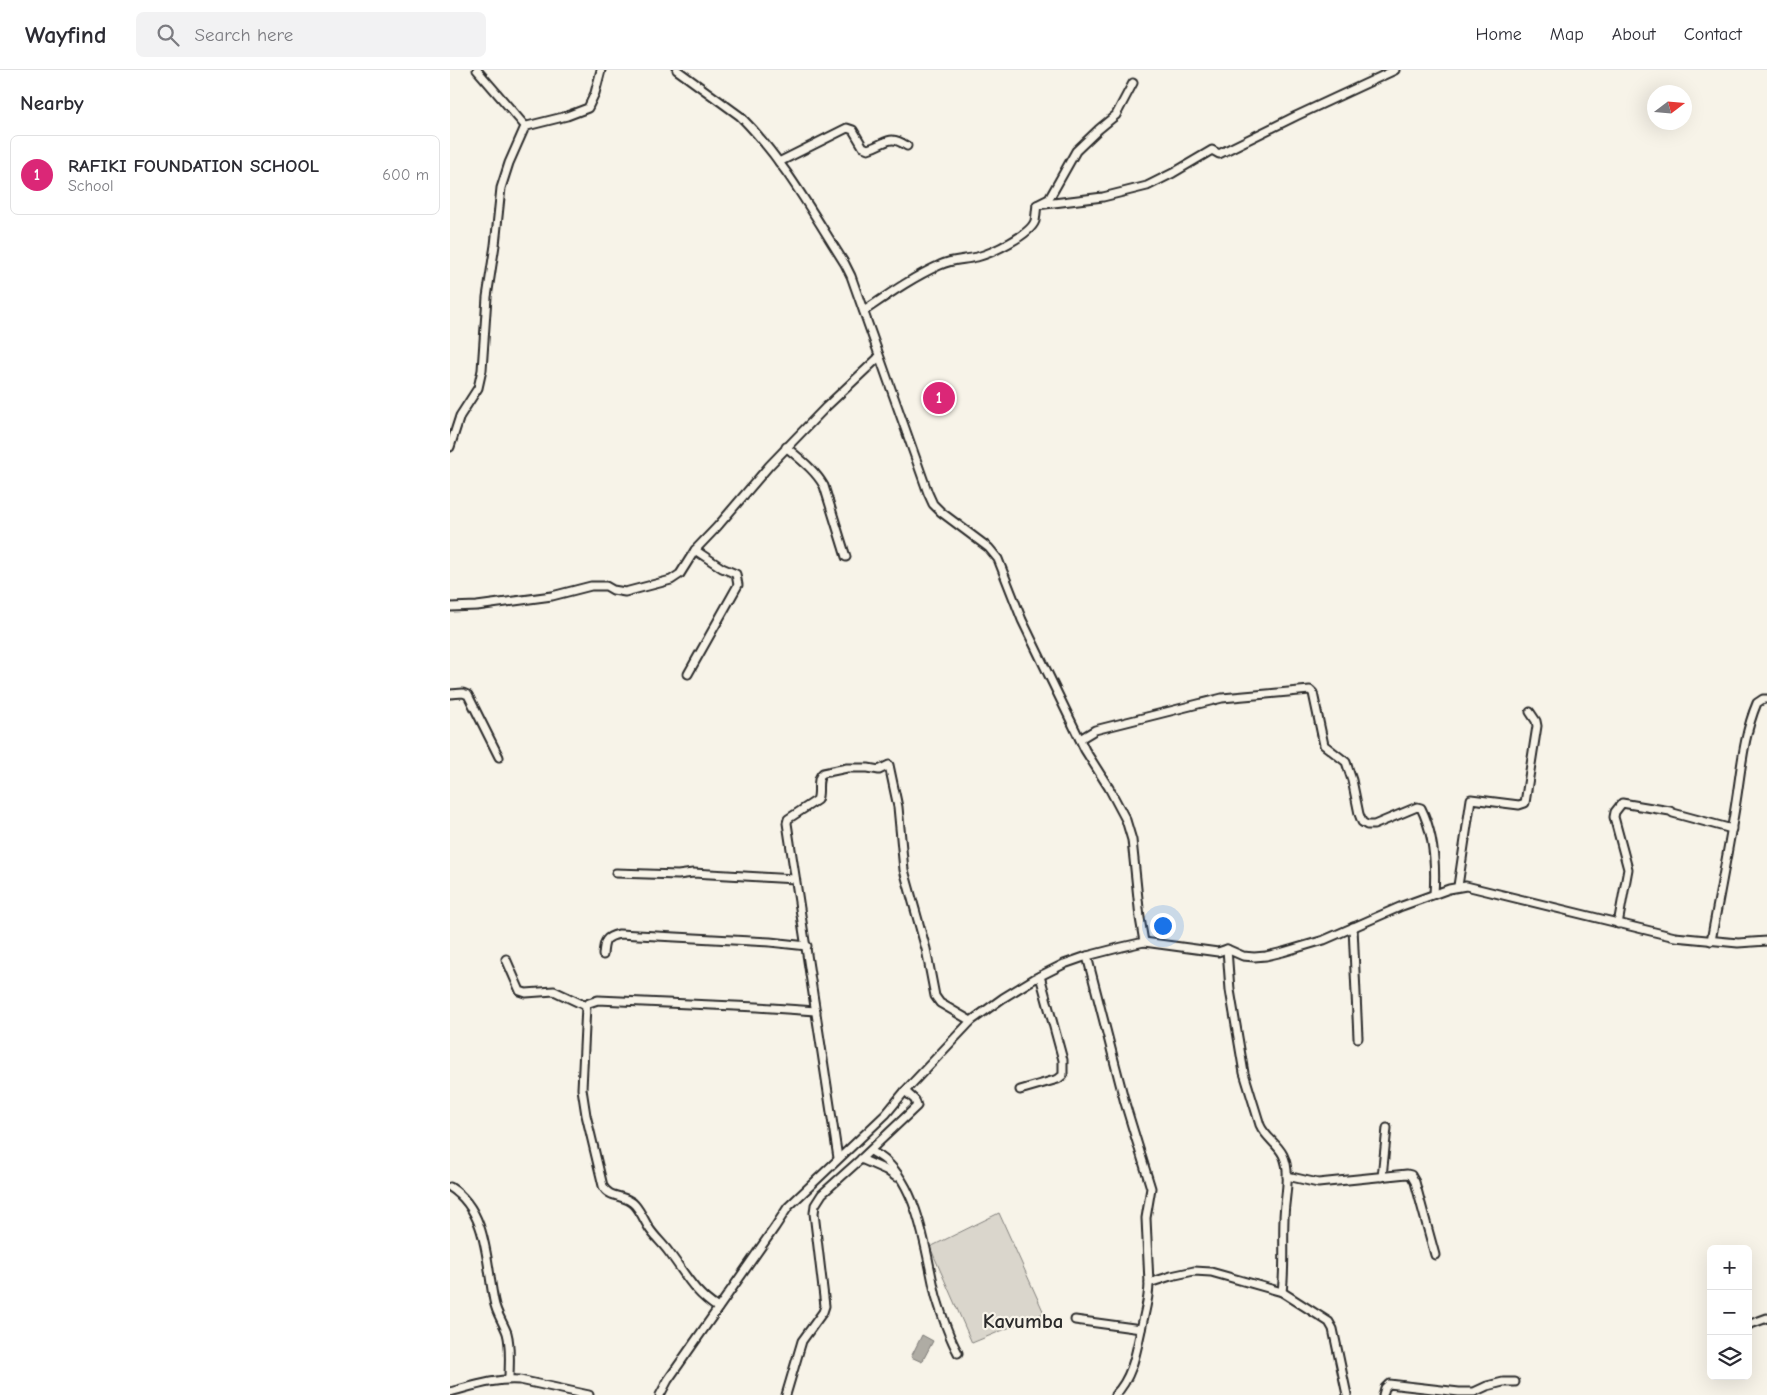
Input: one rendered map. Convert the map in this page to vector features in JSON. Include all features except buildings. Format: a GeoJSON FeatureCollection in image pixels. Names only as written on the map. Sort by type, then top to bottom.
{"type":"FeatureCollection","features":[{"type":"Feature","properties":{"kind":"street"},"geometry":{"type":"LineString","coordinates":[[476,70],[526,127]]}},
{"type":"Feature","properties":{"kind":"street"},"geometry":{"type":"LineString","coordinates":[[450,447],[460,416],[478,388],[482,370],[487,297],[501,188],[509,163],[526,127],[586,109],[596,93],[602,70]]}},
{"type":"Feature","properties":{"kind":"street"},"geometry":{"type":"LineString","coordinates":[[677,70],[740,116],[779,162],[845,264],[864,311],[933,504],[989,548],[998,559],[1022,620],[1080,739],[1121,812],[1132,840],[1144,942]]}},
{"type":"Feature","properties":{"kind":"street"},"geometry":{"type":"LineString","coordinates":[[1037,205],[1103,197],[1147,186],[1212,150],[1219,154],[1395,70]]}},
{"type":"Feature","properties":{"kind":"street"},"geometry":{"type":"LineString","coordinates":[[1037,205],[1049,199],[1076,151],[1116,115],[1133,83]]}},
{"type":"Feature","properties":{"kind":"street"},"geometry":{"type":"LineString","coordinates":[[779,162],[847,128],[853,130],[863,147],[868,149],[893,139],[907,146]]}},
{"type":"Feature","properties":{"kind":"street"},"geometry":{"type":"LineString","coordinates":[[864,311],[900,286],[950,260],[976,258],[1011,242],[1026,232],[1035,222],[1037,205]]}},
{"type":"Feature","properties":{"kind":"street"},"geometry":{"type":"LineString","coordinates":[[450,608],[552,596],[591,586],[606,586],[613,590],[625,592],[671,580],[680,574],[695,550],[786,448],[880,356]]}},
{"type":"Feature","properties":{"kind":"street"},"geometry":{"type":"LineString","coordinates":[[786,448],[820,478],[846,557]]}},
{"type":"Feature","properties":{"kind":"street"},"geometry":{"type":"LineString","coordinates":[[688,674],[738,585],[736,574],[722,568],[695,550]]}},
{"type":"Feature","properties":{"kind":"street"},"geometry":{"type":"LineString","coordinates":[[1080,739],[1095,730],[1222,698],[1310,690],[1314,693],[1324,746],[1346,762],[1362,822],[1366,825],[1374,825],[1417,807],[1421,808],[1435,859],[1434,894]]}},
{"type":"Feature","properties":{"kind":"street"},"geometry":{"type":"LineString","coordinates":[[450,694],[463,693],[468,695],[499,758]]}},
{"type":"Feature","properties":{"kind":"street"},"geometry":{"type":"LineString","coordinates":[[1711,941],[1732,829],[1744,746],[1757,703],[1763,698],[1767,699]]}},
{"type":"Feature","properties":{"kind":"street"},"geometry":{"type":"LineString","coordinates":[[1458,886],[1471,799],[1519,805],[1525,803],[1537,726],[1530,712]]}},
{"type":"Feature","properties":{"kind":"street"},"geometry":{"type":"LineString","coordinates":[[838,1158],[788,830],[788,819],[817,800],[820,776],[823,773],[847,768],[879,770],[889,765],[898,807],[904,870],[926,949],[935,996],[940,1003],[971,1021]]}},
{"type":"Feature","properties":{"kind":"street"},"geometry":{"type":"LineString","coordinates":[[1618,924],[1628,869],[1614,817],[1615,812],[1622,804],[1670,811],[1732,829]]}},
{"type":"Feature","properties":{"kind":"street"},"geometry":{"type":"LineString","coordinates":[[616,873],[678,875],[693,873],[795,878]]}},
{"type":"Feature","properties":{"kind":"street"},"geometry":{"type":"LineString","coordinates":[[660,1395],[668,1380],[788,1207],[886,1114],[971,1021],[1003,998],[1064,964],[1087,956],[1144,942],[1218,952],[1227,949],[1243,956],[1266,956],[1324,940],[1434,894],[1458,886],[1475,888],[1501,896],[1587,914],[1618,924],[1675,937],[1738,943],[1767,941]]}},
{"type":"Feature","properties":{"kind":"street"},"geometry":{"type":"LineString","coordinates":[[1353,927],[1358,1038]]}},
{"type":"Feature","properties":{"kind":"street"},"geometry":{"type":"LineString","coordinates":[[603,955],[607,939],[619,934],[770,942],[807,946]]}},
{"type":"Feature","properties":{"kind":"street"},"geometry":{"type":"LineString","coordinates":[[1227,949],[1230,990],[1244,1073],[1263,1133],[1284,1156],[1287,1176],[1282,1292]]}},
{"type":"Feature","properties":{"kind":"street"},"geometry":{"type":"LineString","coordinates":[[1087,956],[1125,1103],[1151,1188],[1146,1218],[1149,1293],[1134,1362],[1126,1380],[1115,1395]]}},
{"type":"Feature","properties":{"kind":"street"},"geometry":{"type":"LineString","coordinates":[[506,959],[520,991],[526,993],[554,991],[586,1006]]}},
{"type":"Feature","properties":{"kind":"street"},"geometry":{"type":"LineString","coordinates":[[1020,1090],[1058,1079],[1063,1075],[1063,1060],[1040,976]]}},
{"type":"Feature","properties":{"kind":"street"},"geometry":{"type":"LineString","coordinates":[[718,1308],[706,1301],[683,1274],[667,1249],[648,1227],[636,1206],[626,1199],[608,1193],[603,1186],[586,1115],[582,1089],[586,1006],[588,1003],[598,1000],[757,1007],[816,1012]]}},
{"type":"Feature","properties":{"kind":"street"},"geometry":{"type":"LineString","coordinates":[[786,1395],[802,1341],[823,1312],[824,1306],[814,1213],[815,1205],[822,1194],[871,1151],[917,1106],[918,1104],[905,1091]]}},
{"type":"Feature","properties":{"kind":"street"},"geometry":{"type":"LineString","coordinates":[[1382,1177],[1387,1128]]}},
{"type":"Feature","properties":{"kind":"street"},"geometry":{"type":"LineString","coordinates":[[871,1151],[888,1162],[902,1182],[913,1204],[924,1237],[936,1295],[946,1330],[958,1353]]}},
{"type":"Feature","properties":{"kind":"street"},"geometry":{"type":"LineString","coordinates":[[861,1160],[886,1170],[902,1182]]}},
{"type":"Feature","properties":{"kind":"street"},"geometry":{"type":"LineString","coordinates":[[1287,1176],[1318,1183],[1407,1174],[1413,1178],[1435,1256]]}},
{"type":"Feature","properties":{"kind":"street"},"geometry":{"type":"LineString","coordinates":[[450,1187],[465,1199],[482,1232],[496,1310],[508,1338],[509,1379]]}},
{"type":"Feature","properties":{"kind":"street"},"geometry":{"type":"LineString","coordinates":[[1149,1283],[1194,1271],[1211,1272],[1282,1292],[1329,1322],[1333,1329],[1347,1395]]}},
{"type":"Feature","properties":{"kind":"street"},"geometry":{"type":"LineString","coordinates":[[1752,1324],[1767,1318]]}},
{"type":"Feature","properties":{"kind":"street"},"geometry":{"type":"LineString","coordinates":[[1075,1320],[1141,1329]]}},
{"type":"Feature","properties":{"kind":"street"},"geometry":{"type":"LineString","coordinates":[[450,1392],[509,1379],[589,1395]]}},
{"type":"Feature","properties":{"kind":"street"},"geometry":{"type":"LineString","coordinates":[[1383,1395],[1386,1385],[1389,1384],[1474,1392],[1487,1386],[1504,1382],[1515,1382]]}},
{"type":"Feature","properties":{"kind":"shaded area"},"geometry":{"type":"Polygon","coordinates":[[[999,1213],[1044,1313],[972,1343],[930,1247],[999,1213]]]}},
{"type":"Feature","properties":{"kind":"shaded area"},"geometry":{"type":"Polygon","coordinates":[[[922,1335],[933,1341],[922,1362],[911,1357],[922,1335]]]}},
{"type":"Feature","properties":{"kind":"place","name":"RAFIKI FOUNDATION SCHOOL"},"geometry":{"type":"Point","coordinates":[939,398]}},
{"type":"Feature","properties":{"kind":"district","name":"Kavumba"},"geometry":{"type":"Point","coordinates":[1023,1321]}}]}
